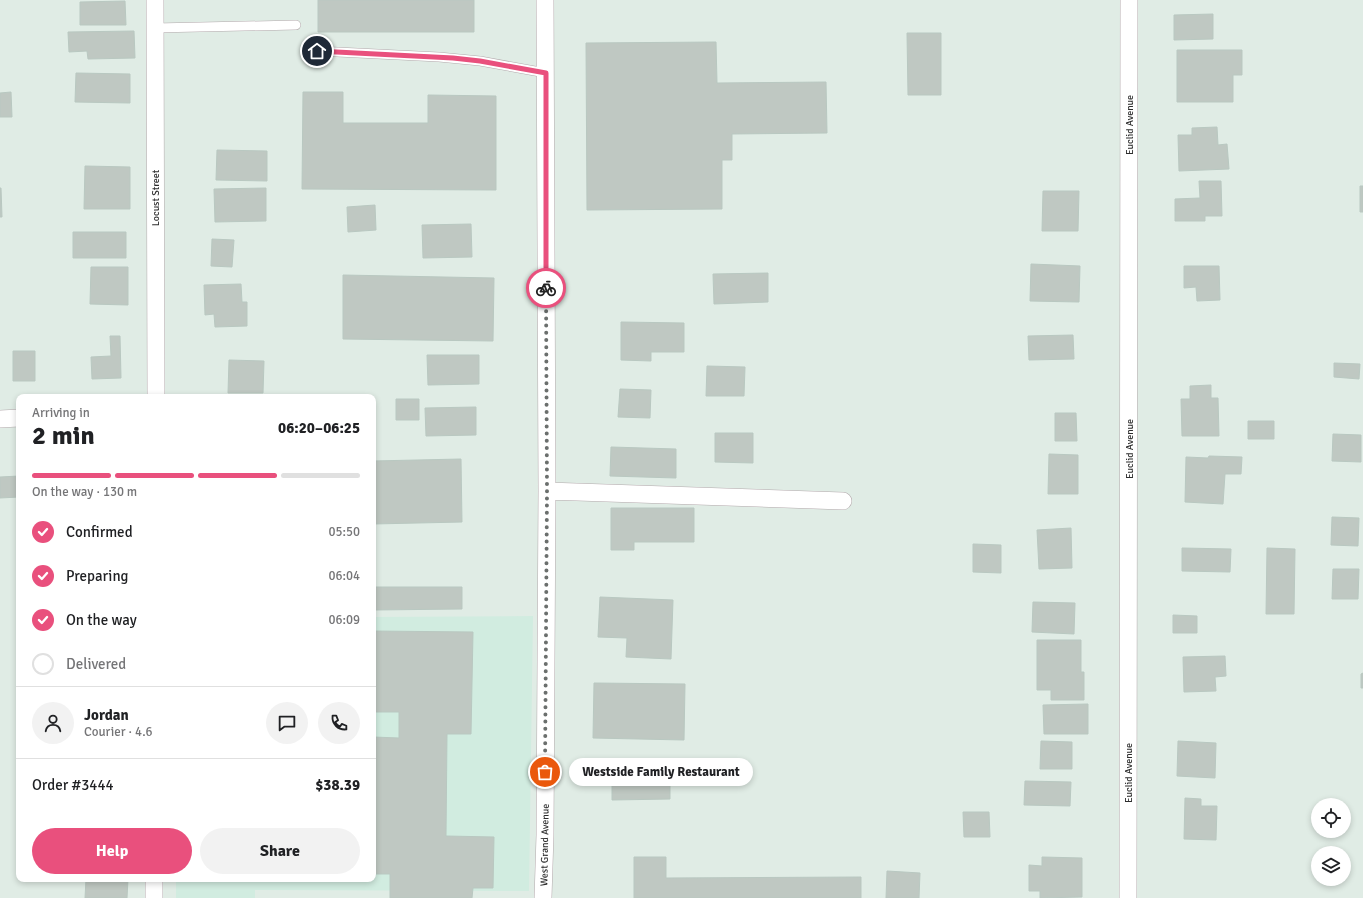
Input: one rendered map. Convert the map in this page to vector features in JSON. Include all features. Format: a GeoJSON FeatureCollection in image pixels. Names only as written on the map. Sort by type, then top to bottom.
{"type":"FeatureCollection","features":[{"type":"Feature","properties":{"kind":"street","name":"Locust Street"},"geometry":{"type":"LineString","coordinates":[[155,0],[156,394]]}},
{"type":"Feature","properties":{"kind":"street","name":"West Grand Avenue"},"geometry":{"type":"LineString","coordinates":[[543,898],[545,834],[547,491],[545,0]]}},
{"type":"Feature","properties":{"kind":"street","name":"Euclid Avenue"},"geometry":{"type":"LineString","coordinates":[[1128,898],[1129,0]]}},
{"type":"Feature","properties":{"kind":"street"},"geometry":{"type":"LineString","coordinates":[[0,419],[16,418]]}},
{"type":"Feature","properties":{"kind":"street"},"geometry":{"type":"LineString","coordinates":[[547,491],[843,501]]}},
{"type":"Feature","properties":{"kind":"street"},"geometry":{"type":"LineString","coordinates":[[154,882],[154,898]]}},
{"type":"Feature","properties":{"kind":"lane"},"geometry":{"type":"LineString","coordinates":[[155,28],[296,25]]}},
{"type":"Feature","properties":{"kind":"lane"},"geometry":{"type":"LineString","coordinates":[[317,51],[453,58],[480,61],[546,73]]}},
{"type":"Feature","properties":{"kind":"shaded area"},"geometry":{"type":"Polygon","coordinates":[[[533,616],[529,891],[255,890],[255,898],[176,898],[176,882],[376,882],[376,617],[533,616]]]}},
{"type":"Feature","properties":{"kind":"building"},"geometry":{"type":"Polygon","coordinates":[[[318,0],[474,0],[474,32],[318,32],[318,0]]]}},
{"type":"Feature","properties":{"kind":"building"},"geometry":{"type":"Polygon","coordinates":[[[125,1],[126,25],[80,25],[80,2],[125,1]]]}},
{"type":"Feature","properties":{"kind":"building"},"geometry":{"type":"Polygon","coordinates":[[[1213,14],[1213,39],[1174,40],[1174,15],[1213,14]]]}},
{"type":"Feature","properties":{"kind":"building"},"geometry":{"type":"Polygon","coordinates":[[[134,31],[135,58],[88,59],[87,51],[69,52],[68,32],[134,31]]]}},
{"type":"Feature","properties":{"kind":"building"},"geometry":{"type":"Polygon","coordinates":[[[907,33],[941,33],[941,95],[908,95],[907,33]]]}},
{"type":"Feature","properties":{"kind":"building"},"geometry":{"type":"Polygon","coordinates":[[[716,42],[717,83],[826,82],[827,133],[732,134],[732,160],[722,160],[722,209],[587,210],[586,43],[716,42]]]}},
{"type":"Feature","properties":{"kind":"building"},"geometry":{"type":"Polygon","coordinates":[[[1177,50],[1242,50],[1242,75],[1233,75],[1233,102],[1177,102],[1177,50]]]}},
{"type":"Feature","properties":{"kind":"building"},"geometry":{"type":"Polygon","coordinates":[[[76,73],[130,74],[130,103],[75,102],[76,73]]]}},
{"type":"Feature","properties":{"kind":"building"},"geometry":{"type":"Polygon","coordinates":[[[11,92],[12,117],[0,117],[0,93],[11,92]]]}},
{"type":"Feature","properties":{"kind":"building"},"geometry":{"type":"Polygon","coordinates":[[[303,92],[343,92],[343,123],[428,123],[428,95],[496,96],[496,190],[302,189],[303,92]]]}},
{"type":"Feature","properties":{"kind":"building"},"geometry":{"type":"Polygon","coordinates":[[[1217,127],[1218,145],[1227,144],[1229,169],[1179,171],[1178,135],[1192,135],[1192,128],[1217,127]]]}},
{"type":"Feature","properties":{"kind":"building"},"geometry":{"type":"Polygon","coordinates":[[[217,150],[267,151],[267,181],[216,180],[217,150]]]}},
{"type":"Feature","properties":{"kind":"building"},"geometry":{"type":"Polygon","coordinates":[[[85,166],[130,167],[130,209],[84,209],[85,166]]]}},
{"type":"Feature","properties":{"kind":"building"},"geometry":{"type":"Polygon","coordinates":[[[1199,181],[1221,181],[1222,216],[1205,216],[1205,221],[1175,221],[1175,199],[1200,198],[1199,181]]]}},
{"type":"Feature","properties":{"kind":"building"},"geometry":{"type":"Polygon","coordinates":[[[1360,186],[1363,186],[1363,212],[1360,212],[1360,186]]]}},
{"type":"Feature","properties":{"kind":"building"},"geometry":{"type":"Polygon","coordinates":[[[1,188],[2,217],[0,217],[1,188]]]}},
{"type":"Feature","properties":{"kind":"building"},"geometry":{"type":"Polygon","coordinates":[[[266,188],[266,221],[215,222],[214,189],[266,188]]]}},
{"type":"Feature","properties":{"kind":"building"},"geometry":{"type":"Polygon","coordinates":[[[1043,191],[1079,191],[1078,231],[1042,231],[1043,191]]]}},
{"type":"Feature","properties":{"kind":"building"},"geometry":{"type":"Polygon","coordinates":[[[375,205],[376,230],[348,232],[347,207],[375,205]]]}},
{"type":"Feature","properties":{"kind":"building"},"geometry":{"type":"Polygon","coordinates":[[[471,224],[472,257],[423,258],[422,225],[471,224]]]}},
{"type":"Feature","properties":{"kind":"building"},"geometry":{"type":"Polygon","coordinates":[[[73,232],[126,232],[126,258],[73,258],[73,232]]]}},
{"type":"Feature","properties":{"kind":"building"},"geometry":{"type":"Polygon","coordinates":[[[212,239],[234,240],[232,267],[211,266],[212,239]]]}},
{"type":"Feature","properties":{"kind":"building"},"geometry":{"type":"Polygon","coordinates":[[[1031,264],[1080,266],[1079,302],[1030,301],[1031,264]]]}},
{"type":"Feature","properties":{"kind":"building"},"geometry":{"type":"Polygon","coordinates":[[[1184,266],[1219,266],[1220,300],[1197,301],[1196,287],[1184,288],[1184,266]]]}},
{"type":"Feature","properties":{"kind":"building"},"geometry":{"type":"Polygon","coordinates":[[[91,267],[128,267],[128,305],[90,304],[91,267]]]}},
{"type":"Feature","properties":{"kind":"building"},"geometry":{"type":"Polygon","coordinates":[[[768,273],[768,302],[714,304],[713,274],[768,273]]]}},
{"type":"Feature","properties":{"kind":"building"},"geometry":{"type":"Polygon","coordinates":[[[343,275],[494,278],[493,341],[343,339],[343,275]]]}},
{"type":"Feature","properties":{"kind":"building"},"geometry":{"type":"Polygon","coordinates":[[[241,284],[242,302],[247,302],[247,326],[215,327],[214,314],[205,315],[204,285],[241,284]]]}},
{"type":"Feature","properties":{"kind":"building"},"geometry":{"type":"Polygon","coordinates":[[[621,322],[684,323],[684,352],[651,352],[651,361],[621,360],[621,322]]]}},
{"type":"Feature","properties":{"kind":"building"},"geometry":{"type":"Polygon","coordinates":[[[1073,335],[1074,359],[1029,360],[1028,336],[1073,335]]]}},
{"type":"Feature","properties":{"kind":"building"},"geometry":{"type":"Polygon","coordinates":[[[110,336],[120,336],[121,378],[92,379],[91,357],[111,356],[110,336]]]}},
{"type":"Feature","properties":{"kind":"building"},"geometry":{"type":"Polygon","coordinates":[[[13,351],[35,351],[35,381],[13,381],[13,351]]]}},
{"type":"Feature","properties":{"kind":"building"},"geometry":{"type":"Polygon","coordinates":[[[427,355],[479,355],[479,384],[428,385],[427,355]]]}},
{"type":"Feature","properties":{"kind":"building"},"geometry":{"type":"Polygon","coordinates":[[[229,360],[264,361],[263,393],[228,393],[229,360]]]}},
{"type":"Feature","properties":{"kind":"building"},"geometry":{"type":"Polygon","coordinates":[[[1334,363],[1360,364],[1359,379],[1334,377],[1334,363]]]}},
{"type":"Feature","properties":{"kind":"building"},"geometry":{"type":"Polygon","coordinates":[[[707,366],[745,367],[744,396],[706,396],[707,366]]]}},
{"type":"Feature","properties":{"kind":"building"},"geometry":{"type":"Polygon","coordinates":[[[1211,385],[1211,398],[1218,398],[1219,436],[1182,436],[1181,399],[1190,399],[1190,386],[1211,385]]]}},
{"type":"Feature","properties":{"kind":"building"},"geometry":{"type":"Polygon","coordinates":[[[620,389],[651,390],[650,418],[618,417],[620,389]]]}},
{"type":"Feature","properties":{"kind":"building"},"geometry":{"type":"Polygon","coordinates":[[[396,399],[419,399],[419,420],[396,420],[396,399]]]}},
{"type":"Feature","properties":{"kind":"building"},"geometry":{"type":"Polygon","coordinates":[[[476,407],[476,435],[426,436],[425,408],[476,407]]]}},
{"type":"Feature","properties":{"kind":"building"},"geometry":{"type":"Polygon","coordinates":[[[1055,413],[1076,413],[1077,441],[1055,441],[1055,413]]]}},
{"type":"Feature","properties":{"kind":"building"},"geometry":{"type":"Polygon","coordinates":[[[1248,421],[1274,421],[1274,439],[1248,439],[1248,421]]]}},
{"type":"Feature","properties":{"kind":"building"},"geometry":{"type":"Polygon","coordinates":[[[715,433],[753,433],[753,463],[715,462],[715,433]]]}},
{"type":"Feature","properties":{"kind":"building"},"geometry":{"type":"Polygon","coordinates":[[[1333,434],[1361,435],[1361,462],[1332,461],[1333,434]]]}},
{"type":"Feature","properties":{"kind":"building"},"geometry":{"type":"Polygon","coordinates":[[[611,447],[676,449],[676,478],[610,476],[611,447]]]}},
{"type":"Feature","properties":{"kind":"building"},"geometry":{"type":"Polygon","coordinates":[[[1049,454],[1078,455],[1078,494],[1048,494],[1049,454]]]}},
{"type":"Feature","properties":{"kind":"building"},"geometry":{"type":"Polygon","coordinates":[[[1209,456],[1242,457],[1241,474],[1225,474],[1223,504],[1185,502],[1186,457],[1208,458],[1209,456]]]}},
{"type":"Feature","properties":{"kind":"building"},"geometry":{"type":"Polygon","coordinates":[[[461,459],[462,522],[376,524],[376,461],[461,459]]]}},
{"type":"Feature","properties":{"kind":"building"},"geometry":{"type":"Polygon","coordinates":[[[16,476],[16,497],[0,498],[0,477],[16,476]]]}},
{"type":"Feature","properties":{"kind":"building"},"geometry":{"type":"Polygon","coordinates":[[[611,508],[694,508],[694,542],[634,542],[634,550],[611,550],[611,508]]]}},
{"type":"Feature","properties":{"kind":"building"},"geometry":{"type":"Polygon","coordinates":[[[1332,517],[1359,518],[1358,546],[1331,545],[1332,517]]]}},
{"type":"Feature","properties":{"kind":"building"},"geometry":{"type":"Polygon","coordinates":[[[1071,528],[1072,568],[1039,569],[1037,530],[1071,528]]]}},
{"type":"Feature","properties":{"kind":"building"},"geometry":{"type":"Polygon","coordinates":[[[973,544],[1001,545],[1001,573],[973,572],[973,544]]]}},
{"type":"Feature","properties":{"kind":"building"},"geometry":{"type":"Polygon","coordinates":[[[1182,548],[1231,549],[1230,572],[1182,571],[1182,548]]]}},
{"type":"Feature","properties":{"kind":"building"},"geometry":{"type":"Polygon","coordinates":[[[1267,548],[1295,549],[1294,614],[1266,614],[1267,548]]]}},
{"type":"Feature","properties":{"kind":"building"},"geometry":{"type":"Polygon","coordinates":[[[1333,569],[1359,569],[1358,599],[1332,599],[1333,569]]]}},
{"type":"Feature","properties":{"kind":"building"},"geometry":{"type":"Polygon","coordinates":[[[376,587],[462,587],[462,609],[376,610],[376,587]]]}},
{"type":"Feature","properties":{"kind":"building"},"geometry":{"type":"Polygon","coordinates":[[[600,597],[673,600],[671,659],[626,657],[627,638],[598,637],[600,597]]]}},
{"type":"Feature","properties":{"kind":"building"},"geometry":{"type":"Polygon","coordinates":[[[1033,602],[1075,603],[1074,634],[1032,632],[1033,602]]]}},
{"type":"Feature","properties":{"kind":"building"},"geometry":{"type":"Polygon","coordinates":[[[1173,615],[1197,616],[1197,633],[1173,633],[1173,615]]]}},
{"type":"Feature","properties":{"kind":"building"},"geometry":{"type":"Polygon","coordinates":[[[376,631],[473,632],[471,734],[447,734],[446,836],[494,837],[493,888],[473,888],[472,898],[390,898],[390,874],[376,874],[376,737],[399,738],[399,712],[376,712],[376,631]]]}},
{"type":"Feature","properties":{"kind":"building"},"geometry":{"type":"Polygon","coordinates":[[[1037,640],[1081,640],[1081,672],[1084,672],[1084,700],[1051,700],[1051,690],[1037,690],[1037,640]]]}},
{"type":"Feature","properties":{"kind":"building"},"geometry":{"type":"Polygon","coordinates":[[[1225,656],[1226,676],[1215,677],[1216,691],[1184,692],[1183,657],[1225,656]]]}},
{"type":"Feature","properties":{"kind":"building"},"geometry":{"type":"Polygon","coordinates":[[[1363,673],[1363,688],[1361,688],[1361,674],[1363,673]]]}},
{"type":"Feature","properties":{"kind":"building"},"geometry":{"type":"Polygon","coordinates":[[[594,683],[685,684],[684,740],[593,738],[594,683]]]}},
{"type":"Feature","properties":{"kind":"building"},"geometry":{"type":"Polygon","coordinates":[[[1088,704],[1088,734],[1044,734],[1043,705],[1088,704]]]}},
{"type":"Feature","properties":{"kind":"building"},"geometry":{"type":"Polygon","coordinates":[[[1041,741],[1072,742],[1072,769],[1040,769],[1041,741]]]}},
{"type":"Feature","properties":{"kind":"building"},"geometry":{"type":"Polygon","coordinates":[[[1178,741],[1216,743],[1215,778],[1177,776],[1178,741]]]}},
{"type":"Feature","properties":{"kind":"building"},"geometry":{"type":"Polygon","coordinates":[[[670,761],[670,799],[612,800],[612,762],[670,761]]]}},
{"type":"Feature","properties":{"kind":"building"},"geometry":{"type":"Polygon","coordinates":[[[1025,781],[1071,782],[1070,806],[1024,805],[1025,781]]]}},
{"type":"Feature","properties":{"kind":"building"},"geometry":{"type":"Polygon","coordinates":[[[1185,798],[1201,799],[1201,806],[1217,806],[1216,840],[1184,839],[1185,798]]]}},
{"type":"Feature","properties":{"kind":"building"},"geometry":{"type":"Polygon","coordinates":[[[963,812],[989,812],[990,837],[964,837],[963,812]]]}},
{"type":"Feature","properties":{"kind":"building"},"geometry":{"type":"Polygon","coordinates":[[[634,857],[666,857],[666,878],[861,877],[861,898],[634,898],[634,857]]]}},
{"type":"Feature","properties":{"kind":"building"},"geometry":{"type":"Polygon","coordinates":[[[1042,857],[1082,858],[1082,897],[1040,898],[1040,891],[1029,891],[1029,865],[1042,866],[1042,857]]]}},
{"type":"Feature","properties":{"kind":"building"},"geometry":{"type":"Polygon","coordinates":[[[887,871],[920,873],[919,898],[886,898],[887,871]]]}},
{"type":"Feature","properties":{"kind":"building"},"geometry":{"type":"Polygon","coordinates":[[[86,882],[128,882],[127,898],[85,898],[86,882]]]}},
{"type":"Feature","properties":{"kind":"way so far"},"geometry":{"type":"LineString","coordinates":[[545,772],[547,491],[546,288]]}},
{"type":"Feature","properties":{"kind":"place","name":"Westside Family Restaurant"},"geometry":{"type":"Point","coordinates":[545,772]}},
{"type":"Feature","properties":{"kind":"route"},"geometry":{"type":"LineString","coordinates":[[317,51],[453,58],[480,61],[546,73],[546,288]]}}]}
